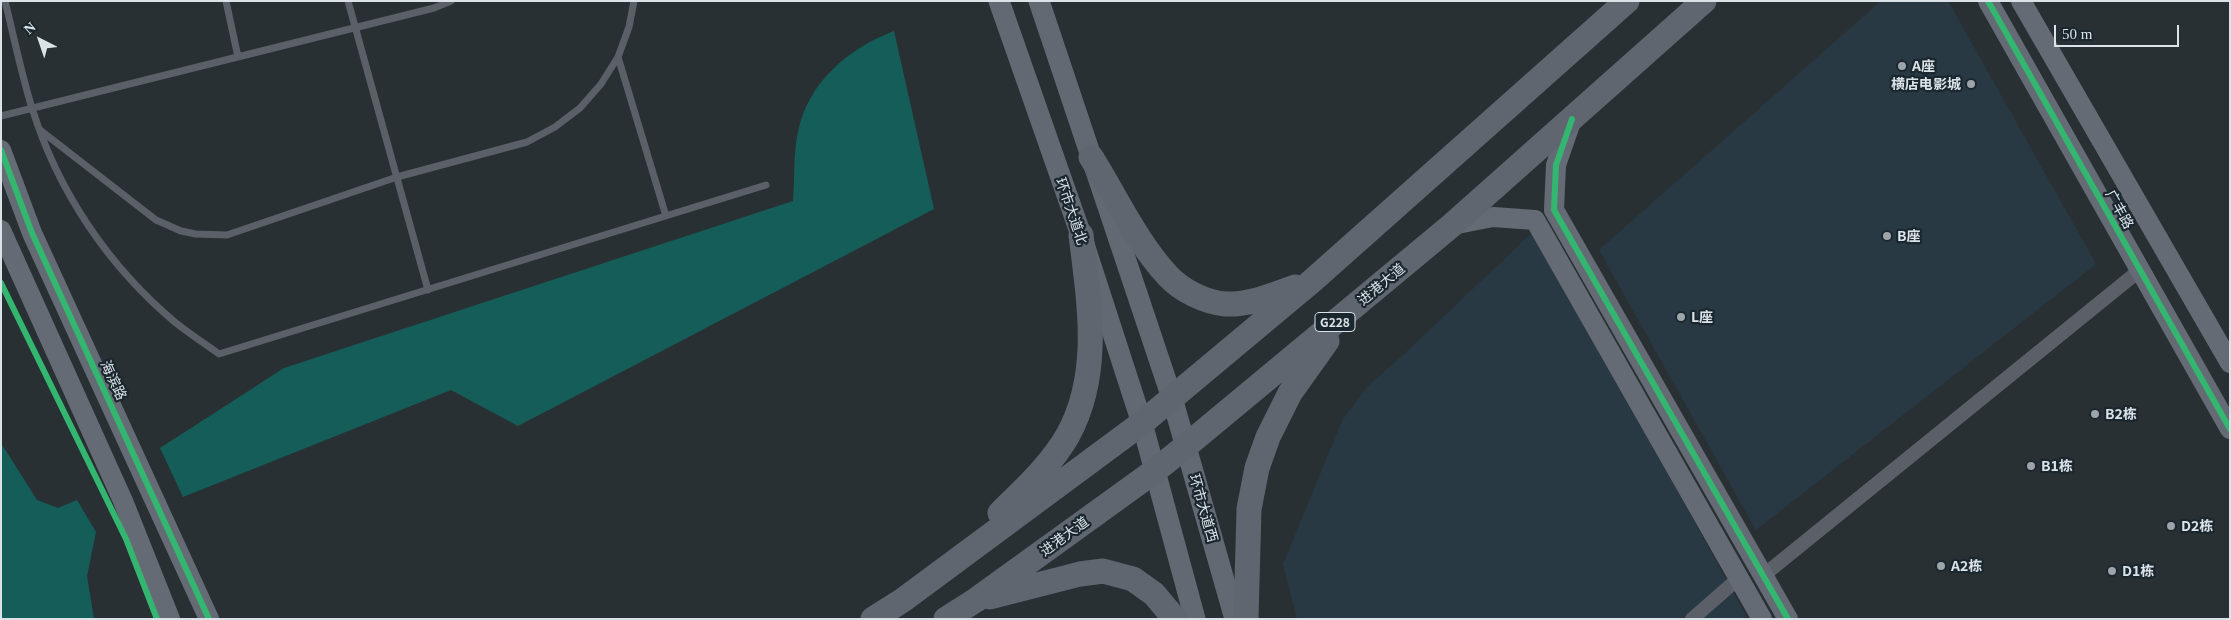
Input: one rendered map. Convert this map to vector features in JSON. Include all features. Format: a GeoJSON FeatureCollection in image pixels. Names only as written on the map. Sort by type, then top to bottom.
{"type":"FeatureCollection","features":[{"type":"Feature","properties":{"kind":"highway"},"geometry":{"type":"LineString","coordinates":[[873,619],[899,612],[953,564],[1142,423],[1312,280],[1627,1]]}},
{"type":"Feature","properties":{"kind":"highway","name":"进港大道"},"geometry":{"type":"LineString","coordinates":[[946,619],[976,600],[1156,470],[1186,446],[1452,225],[1704,1]]}},
{"type":"Feature","properties":{"kind":"highway"},"geometry":{"type":"LineString","coordinates":[[1092,157],[1143,243],[1169,277],[1197,297],[1225,304],[1255,302],[1312,280]]}},
{"type":"Feature","properties":{"kind":"highway"},"geometry":{"type":"LineString","coordinates":[[953,564],[1043,469],[1068,435],[1082,403],[1090,362],[1090,325],[1081,236]]}},
{"type":"Feature","properties":{"kind":"highway"},"geometry":{"type":"LineString","coordinates":[[1246,619],[1249,510],[1257,468],[1268,437],[1290,393],[1347,312]]}},
{"type":"Feature","properties":{"kind":"highway"},"geometry":{"type":"LineString","coordinates":[[976,600],[1080,574],[1103,571],[1133,579],[1154,594],[1175,619]]}},
{"type":"Feature","properties":{"kind":"main road","name":"环市大道北"},"geometry":{"type":"LineString","coordinates":[[999,1],[1081,236],[1142,423]]}},
{"type":"Feature","properties":{"kind":"main road"},"geometry":{"type":"LineString","coordinates":[[1040,1],[1172,398]]}},
{"type":"Feature","properties":{"kind":"main road","name":"环市大道西"},"geometry":{"type":"LineString","coordinates":[[1172,398],[1235,619]]}},
{"type":"Feature","properties":{"kind":"main road"},"geometry":{"type":"LineString","coordinates":[[1142,423],[1195,619]]}},
{"type":"Feature","properties":{"kind":"street","name":"广丰路"},"geometry":{"type":"LineString","coordinates":[[1988,1],[2230,429]]}},
{"type":"Feature","properties":{"kind":"street","name":"广丰路"},"geometry":{"type":"LineString","coordinates":[[2021,1],[2230,363]]}},
{"type":"Feature","properties":{"kind":"street"},"geometry":{"type":"LineString","coordinates":[[1572,119],[1556,165],[1554,210],[1788,619]]}},
{"type":"Feature","properties":{"kind":"street","name":"海滨路"},"geometry":{"type":"LineString","coordinates":[[1,150],[32,233],[209,619]]}},
{"type":"Feature","properties":{"kind":"street"},"geometry":{"type":"LineString","coordinates":[[1452,225],[1493,217],[1535,220],[1762,619]]}},
{"type":"Feature","properties":{"kind":"street"},"geometry":{"type":"LineString","coordinates":[[1,230],[123,500],[170,619]]}},
{"type":"Feature","properties":{"kind":"street"},"geometry":{"type":"LineString","coordinates":[[1764,575],[2140,270]]}},
{"type":"Feature","properties":{"kind":"street"},"geometry":{"type":"LineString","coordinates":[[1692,619],[1739,578]]}},
{"type":"Feature","properties":{"kind":"lane"},"geometry":{"type":"LineString","coordinates":[[5,1],[32,108],[50,158],[74,204],[104,248],[138,288],[177,324],[219,354],[766,186]]}},
{"type":"Feature","properties":{"kind":"lane"},"geometry":{"type":"LineString","coordinates":[[226,1],[238,57]]}},
{"type":"Feature","properties":{"kind":"lane"},"geometry":{"type":"LineString","coordinates":[[348,1],[428,290]]}},
{"type":"Feature","properties":{"kind":"lane"},"geometry":{"type":"LineString","coordinates":[[1,116],[356,27],[451,1]]}},
{"type":"Feature","properties":{"kind":"lane"},"geometry":{"type":"LineString","coordinates":[[40,130],[144,213],[168,226],[196,234],[227,235],[397,177],[527,142],[555,127],[580,108],[596,90],[618,56],[629,27],[634,1]]}},
{"type":"Feature","properties":{"kind":"lane"},"geometry":{"type":"LineString","coordinates":[[618,56],[666,216]]}},
{"type":"Feature","properties":{"kind":"shaded area"},"geometry":{"type":"Polygon","coordinates":[[[1881,1],[1948,1],[2096,264],[1756,530],[1599,250],[1881,1]]]}},
{"type":"Feature","properties":{"kind":"shaded area"},"geometry":{"type":"Polygon","coordinates":[[[894,31],[934,209],[518,426],[451,390],[183,497],[160,448],[284,368],[793,201],[796,140],[803,114],[811,98],[821,83],[846,57],[877,38],[894,31]]]}},
{"type":"Feature","properties":{"kind":"shaded area"},"geometry":{"type":"Polygon","coordinates":[[[1534,231],[1748,619],[1297,619],[1283,564],[1343,419],[1368,386],[1534,231]]]}},
{"type":"Feature","properties":{"kind":"shaded area"},"geometry":{"type":"Polygon","coordinates":[[[1,443],[37,500],[58,508],[77,500],[96,532],[87,576],[94,619],[1,619],[1,443]]]}},
{"type":"Feature","properties":{"kind":"cycle path"},"geometry":{"type":"LineString","coordinates":[[1988,1],[2230,429]]}},
{"type":"Feature","properties":{"kind":"cycle path"},"geometry":{"type":"LineString","coordinates":[[1572,119],[1556,165],[1554,210],[1788,619]]}},
{"type":"Feature","properties":{"kind":"cycle path"},"geometry":{"type":"LineString","coordinates":[[1,150],[32,233],[209,619]]}},
{"type":"Feature","properties":{"kind":"cycle path"},"geometry":{"type":"LineString","coordinates":[[1,283],[126,539],[157,619]]}},
{"type":"Feature","properties":{"kind":"place","name":"A座"},"geometry":{"type":"Point","coordinates":[1902,66]}},
{"type":"Feature","properties":{"kind":"place","name":"横店电影城"},"geometry":{"type":"Point","coordinates":[1971,84]}},
{"type":"Feature","properties":{"kind":"place","name":"B座"},"geometry":{"type":"Point","coordinates":[1887,236]}},
{"type":"Feature","properties":{"kind":"place","name":"L座"},"geometry":{"type":"Point","coordinates":[1681,317]}},
{"type":"Feature","properties":{"kind":"place","name":"B2栋"},"geometry":{"type":"Point","coordinates":[2095,414]}},
{"type":"Feature","properties":{"kind":"place","name":"B1栋"},"geometry":{"type":"Point","coordinates":[2031,466]}},
{"type":"Feature","properties":{"kind":"place","name":"D2栋"},"geometry":{"type":"Point","coordinates":[2171,526]}},
{"type":"Feature","properties":{"kind":"place","name":"A2栋"},"geometry":{"type":"Point","coordinates":[1941,566]}},
{"type":"Feature","properties":{"kind":"place","name":"D1栋"},"geometry":{"type":"Point","coordinates":[2112,571]}}]}
